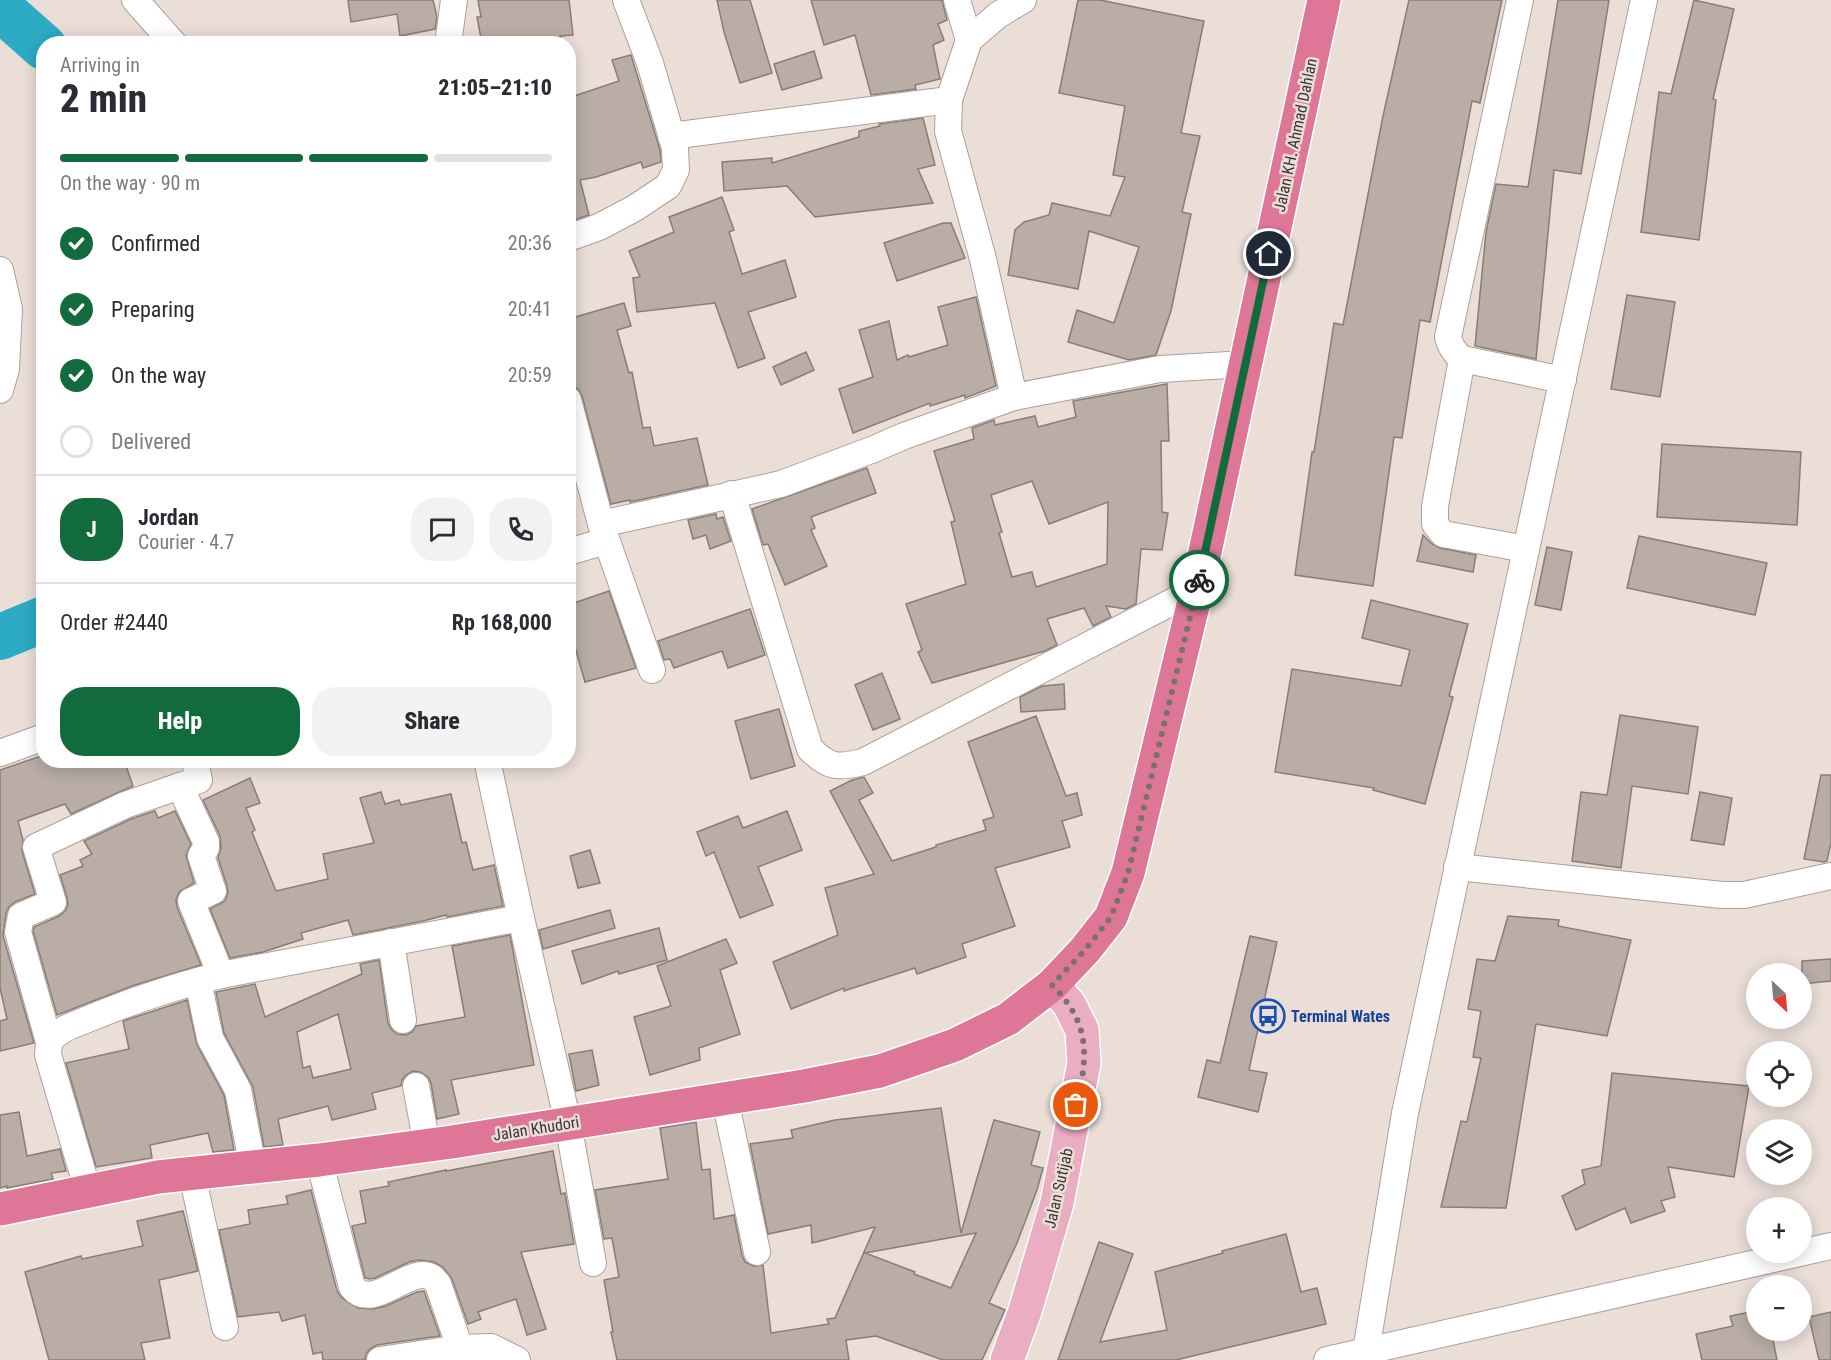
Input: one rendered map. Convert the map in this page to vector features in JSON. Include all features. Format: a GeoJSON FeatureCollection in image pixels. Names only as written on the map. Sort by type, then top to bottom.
{"type":"FeatureCollection","features":[{"type":"Feature","properties":{"kind":"highway","name":"Jalan KH. Ahmad Dahlan"},"geometry":{"type":"LineString","coordinates":[[1052,985],[1085,950],[1111,917],[1128,873],[1197,589],[1324,0]]}},
{"type":"Feature","properties":{"kind":"highway","name":"Jalan Khudori"},"geometry":{"type":"LineString","coordinates":[[0,1209],[158,1178],[427,1145],[725,1099],[879,1071],[955,1045],[1008,1019],[1052,985]]}},
{"type":"Feature","properties":{"kind":"main road","name":"Jalan Sutijab"},"geometry":{"type":"LineString","coordinates":[[1007,1360],[1025,1311],[1057,1203],[1084,1064],[1082,1030],[1069,1004],[1052,985]]}},
{"type":"Feature","properties":{"kind":"street"},"geometry":{"type":"LineString","coordinates":[[135,0],[167,36]]}},
{"type":"Feature","properties":{"kind":"street"},"geometry":{"type":"LineString","coordinates":[[449,36],[454,0]]}},
{"type":"Feature","properties":{"kind":"street"},"geometry":{"type":"LineString","coordinates":[[576,235],[599,227],[635,208],[668,186],[676,170],[675,148],[650,63],[626,0]]}},
{"type":"Feature","properties":{"kind":"street"},"geometry":{"type":"LineString","coordinates":[[957,0],[969,40]]}},
{"type":"Feature","properties":{"kind":"street"},"geometry":{"type":"LineString","coordinates":[[1014,397],[982,259],[948,131],[949,100],[969,40],[998,15],[1023,0]]}},
{"type":"Feature","properties":{"kind":"street"},"geometry":{"type":"LineString","coordinates":[[1520,0],[1448,337],[1455,352],[1462,359],[1563,380]]}},
{"type":"Feature","properties":{"kind":"street"},"geometry":{"type":"LineString","coordinates":[[1366,1351],[1405,1113],[1644,0]]}},
{"type":"Feature","properties":{"kind":"street"},"geometry":{"type":"LineString","coordinates":[[671,136],[949,100]]}},
{"type":"Feature","properties":{"kind":"street"},"geometry":{"type":"LineString","coordinates":[[0,270],[9,309],[6,369],[0,390]]}},
{"type":"Feature","properties":{"kind":"street"},"geometry":{"type":"LineString","coordinates":[[1462,359],[1435,506],[1435,524],[1443,534],[1526,549]]}},
{"type":"Feature","properties":{"kind":"street"},"geometry":{"type":"LineString","coordinates":[[576,547],[603,532],[732,494],[781,484],[904,436],[1014,397],[1160,369],[1246,364]]}},
{"type":"Feature","properties":{"kind":"street"},"geometry":{"type":"LineString","coordinates":[[576,430],[603,532],[652,670]]}},
{"type":"Feature","properties":{"kind":"street"},"geometry":{"type":"LineString","coordinates":[[732,494],[810,749],[822,761],[840,767],[863,762],[1197,589]]}},
{"type":"Feature","properties":{"kind":"street"},"geometry":{"type":"LineString","coordinates":[[0,753],[36,740]]}},
{"type":"Feature","properties":{"kind":"street"},"geometry":{"type":"LineString","coordinates":[[88,1191],[48,1055],[49,1042],[18,932],[21,916],[53,902],[36,847],[125,806],[199,780],[196,768]]}},
{"type":"Feature","properties":{"kind":"street"},"geometry":{"type":"LineString","coordinates":[[489,768],[568,1123],[593,1263]]}},
{"type":"Feature","properties":{"kind":"street"},"geometry":{"type":"LineString","coordinates":[[180,786],[206,842],[206,848],[201,856],[213,891],[191,901],[209,978],[210,1038],[238,1090],[253,1167]]}},
{"type":"Feature","properties":{"kind":"street"},"geometry":{"type":"LineString","coordinates":[[1457,867],[1722,895],[1744,895],[1831,876]]}},
{"type":"Feature","properties":{"kind":"street"},"geometry":{"type":"LineString","coordinates":[[49,1042],[58,1032],[173,987],[209,978],[521,918]]}},
{"type":"Feature","properties":{"kind":"street"},"geometry":{"type":"LineString","coordinates":[[391,942],[404,1020]]}},
{"type":"Feature","properties":{"kind":"street"},"geometry":{"type":"LineString","coordinates":[[416,1086],[427,1145]]}},
{"type":"Feature","properties":{"kind":"street"},"geometry":{"type":"LineString","coordinates":[[725,1099],[757,1252]]}},
{"type":"Feature","properties":{"kind":"street"},"geometry":{"type":"LineString","coordinates":[[319,1160],[352,1287],[357,1293],[369,1296],[420,1275],[430,1276],[438,1284],[459,1348]]}},
{"type":"Feature","properties":{"kind":"street"},"geometry":{"type":"LineString","coordinates":[[192,1174],[225,1327]]}},
{"type":"Feature","properties":{"kind":"street"},"geometry":{"type":"LineString","coordinates":[[1327,1360],[1831,1246]]}},
{"type":"Feature","properties":{"kind":"street"},"geometry":{"type":"LineString","coordinates":[[380,1360],[459,1348],[491,1347],[518,1360]]}},
{"type":"Feature","properties":{"kind":"building"},"geometry":{"type":"Polygon","coordinates":[[[348,0],[433,0],[437,17],[435,29],[400,36],[397,14],[351,22],[348,0]]]}},
{"type":"Feature","properties":{"kind":"building"},"geometry":{"type":"Polygon","coordinates":[[[478,0],[569,0],[573,35],[481,36],[477,17],[481,17],[478,0]]]}},
{"type":"Feature","properties":{"kind":"building"},"geometry":{"type":"Polygon","coordinates":[[[717,0],[750,0],[772,73],[740,83],[717,0]]]}},
{"type":"Feature","properties":{"kind":"building"},"geometry":{"type":"Polygon","coordinates":[[[811,0],[942,0],[947,20],[938,24],[944,40],[933,45],[940,79],[915,85],[916,89],[871,95],[855,35],[824,45],[811,0]]]}},
{"type":"Feature","properties":{"kind":"building"},"geometry":{"type":"Polygon","coordinates":[[[1078,0],[1100,0],[1204,21],[1181,133],[1200,136],[1182,212],[1191,214],[1171,311],[1156,355],[1129,360],[1068,342],[1077,310],[1114,323],[1139,247],[1089,231],[1078,289],[1008,275],[1015,230],[1024,222],[1049,215],[1052,203],[1110,216],[1125,177],[1113,175],[1125,106],[1059,93],[1078,0]]]}},
{"type":"Feature","properties":{"kind":"building"},"geometry":{"type":"Polygon","coordinates":[[[1409,0],[1502,0],[1480,103],[1472,101],[1430,322],[1420,320],[1402,438],[1394,437],[1373,586],[1295,575],[1312,452],[1314,452],[1334,323],[1343,325],[1383,116],[1409,0]]]}},
{"type":"Feature","properties":{"kind":"building"},"geometry":{"type":"Polygon","coordinates":[[[1558,0],[1609,0],[1581,174],[1554,170],[1536,359],[1475,346],[1486,232],[1496,184],[1528,187],[1558,0]]]}},
{"type":"Feature","properties":{"kind":"building"},"geometry":{"type":"Polygon","coordinates":[[[1694,0],[1734,9],[1713,99],[1716,100],[1699,240],[1641,232],[1659,92],[1671,94],[1694,0]]]}},
{"type":"Feature","properties":{"kind":"building"},"geometry":{"type":"Polygon","coordinates":[[[814,51],[822,78],[782,90],[774,64],[814,51]]]}},
{"type":"Feature","properties":{"kind":"building"},"geometry":{"type":"Polygon","coordinates":[[[631,55],[660,150],[661,162],[643,168],[641,162],[580,180],[589,215],[576,219],[576,95],[619,81],[612,60],[631,55]]]}},
{"type":"Feature","properties":{"kind":"building"},"geometry":{"type":"Polygon","coordinates":[[[923,118],[935,165],[918,169],[933,203],[815,217],[787,186],[724,191],[722,162],[772,158],[772,163],[859,137],[859,131],[880,126],[879,124],[923,118]]]}},
{"type":"Feature","properties":{"kind":"building"},"geometry":{"type":"Polygon","coordinates":[[[722,197],[734,230],[729,232],[742,274],[785,260],[796,297],[748,312],[765,358],[738,368],[715,303],[637,312],[633,278],[640,277],[629,251],[674,232],[669,217],[722,197]]]}},
{"type":"Feature","properties":{"kind":"building"},"geometry":{"type":"Polygon","coordinates":[[[943,223],[951,223],[965,258],[897,281],[884,243],[943,223]]]}},
{"type":"Feature","properties":{"kind":"building"},"geometry":{"type":"Polygon","coordinates":[[[1627,295],[1675,302],[1660,397],[1611,389],[1627,295]]]}},
{"type":"Feature","properties":{"kind":"building"},"geometry":{"type":"Polygon","coordinates":[[[976,297],[996,386],[965,398],[965,395],[930,406],[930,403],[853,433],[839,389],[873,377],[859,330],[889,321],[897,360],[908,355],[909,357],[948,345],[938,307],[976,297]]]}},
{"type":"Feature","properties":{"kind":"building"},"geometry":{"type":"Polygon","coordinates":[[[624,303],[631,326],[617,330],[629,373],[632,372],[643,428],[650,427],[654,446],[697,438],[708,485],[611,504],[582,396],[576,388],[576,317],[624,303]]]}},
{"type":"Feature","properties":{"kind":"building"},"geometry":{"type":"Polygon","coordinates":[[[806,352],[814,370],[781,385],[773,367],[806,352]]]}},
{"type":"Feature","properties":{"kind":"building"},"geometry":{"type":"Polygon","coordinates":[[[1167,384],[1169,441],[1161,441],[1162,512],[1168,513],[1162,550],[1141,549],[1136,604],[1126,609],[1106,606],[1111,617],[1093,626],[1084,608],[1047,619],[1057,645],[1045,651],[932,683],[918,652],[922,650],[906,604],[966,584],[951,522],[955,521],[934,451],[974,439],[972,428],[994,420],[995,425],[1035,416],[1038,427],[1076,417],[1073,401],[1167,384]],[[1032,481],[991,495],[1012,577],[1032,572],[1036,587],[1107,564],[1108,502],[1049,524],[1032,481]]]}},
{"type":"Feature","properties":{"kind":"building"},"geometry":{"type":"Polygon","coordinates":[[[1662,444],[1801,452],[1797,525],[1657,517],[1662,444]]]}},
{"type":"Feature","properties":{"kind":"building"},"geometry":{"type":"Polygon","coordinates":[[[867,468],[876,493],[811,517],[815,528],[811,530],[827,566],[785,585],[768,544],[763,545],[752,509],[867,468]]]}},
{"type":"Feature","properties":{"kind":"building"},"geometry":{"type":"Polygon","coordinates":[[[716,514],[717,519],[723,517],[731,541],[710,549],[706,535],[693,539],[688,520],[716,514]]]}},
{"type":"Feature","properties":{"kind":"building"},"geometry":{"type":"Polygon","coordinates":[[[1423,535],[1440,548],[1476,555],[1473,572],[1417,561],[1423,535]]]}},
{"type":"Feature","properties":{"kind":"building"},"geometry":{"type":"Polygon","coordinates":[[[1639,536],[1767,563],[1755,615],[1627,588],[1639,536]]]}},
{"type":"Feature","properties":{"kind":"building"},"geometry":{"type":"Polygon","coordinates":[[[1547,547],[1572,552],[1561,610],[1535,605],[1547,547]]]}},
{"type":"Feature","properties":{"kind":"building"},"geometry":{"type":"Polygon","coordinates":[[[609,591],[636,668],[585,682],[576,651],[576,602],[609,591]]]}},
{"type":"Feature","properties":{"kind":"building"},"geometry":{"type":"Polygon","coordinates":[[[1371,600],[1468,624],[1449,696],[1453,697],[1425,804],[1373,790],[1374,788],[1275,772],[1292,669],[1401,686],[1410,650],[1362,638],[1371,600]]]}},
{"type":"Feature","properties":{"kind":"building"},"geometry":{"type":"Polygon","coordinates":[[[750,609],[765,655],[728,668],[722,651],[674,668],[670,659],[664,660],[658,641],[750,609]]]}},
{"type":"Feature","properties":{"kind":"building"},"geometry":{"type":"Polygon","coordinates":[[[882,673],[900,719],[873,730],[855,685],[882,673]]]}},
{"type":"Feature","properties":{"kind":"building"},"geometry":{"type":"Polygon","coordinates":[[[1064,684],[1065,709],[1021,712],[1020,697],[1042,686],[1064,684]]]}},
{"type":"Feature","properties":{"kind":"building"},"geometry":{"type":"Polygon","coordinates":[[[779,709],[795,766],[751,779],[735,721],[779,709]]]}},
{"type":"Feature","properties":{"kind":"building"},"geometry":{"type":"Polygon","coordinates":[[[1620,715],[1698,727],[1688,794],[1632,786],[1621,868],[1572,861],[1581,792],[1607,795],[1620,715]]]}},
{"type":"Feature","properties":{"kind":"building"},"geometry":{"type":"Polygon","coordinates":[[[1036,716],[1066,796],[1077,793],[1082,815],[1062,821],[1070,847],[995,868],[1015,926],[962,944],[966,957],[917,974],[915,968],[844,991],[844,988],[791,1009],[773,962],[838,935],[825,888],[874,874],[830,791],[864,777],[873,793],[859,800],[892,861],[986,830],[983,820],[994,817],[968,742],[1036,716]]]}},
{"type":"Feature","properties":{"kind":"building"},"geometry":{"type":"Polygon","coordinates":[[[36,758],[36,768],[127,768],[133,786],[71,814],[65,804],[18,821],[23,840],[22,851],[35,894],[9,907],[3,936],[34,1043],[0,1051],[0,1021],[7,1019],[0,988],[0,770],[36,758]]]}},
{"type":"Feature","properties":{"kind":"building"},"geometry":{"type":"Polygon","coordinates":[[[1821,775],[1831,775],[1831,843],[1827,861],[1824,862],[1804,859],[1821,775]]]}},
{"type":"Feature","properties":{"kind":"building"},"geometry":{"type":"Polygon","coordinates":[[[250,778],[260,803],[246,808],[255,830],[252,832],[276,891],[328,879],[323,854],[374,843],[360,798],[381,792],[385,804],[399,800],[401,805],[451,794],[462,843],[466,842],[473,870],[494,865],[503,906],[447,917],[446,915],[353,935],[348,920],[301,933],[303,939],[263,952],[230,958],[210,909],[225,901],[228,893],[218,858],[221,848],[220,836],[203,800],[250,778]]]}},
{"type":"Feature","properties":{"kind":"building"},"geometry":{"type":"Polygon","coordinates":[[[1700,792],[1732,798],[1724,845],[1691,840],[1700,792]]]}},
{"type":"Feature","properties":{"kind":"building"},"geometry":{"type":"Polygon","coordinates":[[[155,811],[158,818],[175,811],[191,844],[186,855],[194,883],[179,892],[176,900],[201,965],[132,986],[57,1015],[33,931],[34,927],[65,911],[68,905],[60,875],[83,866],[80,860],[92,854],[84,841],[131,819],[155,811]]]}},
{"type":"Feature","properties":{"kind":"building"},"geometry":{"type":"Polygon","coordinates":[[[787,811],[802,850],[758,867],[773,905],[740,918],[714,852],[706,856],[697,832],[738,816],[743,828],[787,811]]]}},
{"type":"Feature","properties":{"kind":"building"},"geometry":{"type":"Polygon","coordinates":[[[590,850],[600,883],[578,888],[570,856],[590,850]]]}},
{"type":"Feature","properties":{"kind":"building"},"geometry":{"type":"Polygon","coordinates":[[[610,910],[615,928],[543,949],[539,930],[610,910]]]}},
{"type":"Feature","properties":{"kind":"building"},"geometry":{"type":"Polygon","coordinates":[[[1508,916],[1559,920],[1558,926],[1631,940],[1607,1036],[1536,1024],[1506,1208],[1441,1207],[1461,1121],[1467,1122],[1481,1058],[1473,1057],[1481,1011],[1468,1009],[1477,959],[1495,961],[1508,916]]]}},
{"type":"Feature","properties":{"kind":"building"},"geometry":{"type":"Polygon","coordinates":[[[659,928],[667,960],[619,974],[618,971],[582,984],[572,951],[659,928]]]}},
{"type":"Feature","properties":{"kind":"building"},"geometry":{"type":"Polygon","coordinates":[[[510,935],[534,1065],[451,1080],[459,1114],[437,1119],[428,1077],[413,1071],[402,1080],[401,1086],[372,1093],[376,1109],[332,1120],[328,1106],[278,1119],[283,1145],[264,1147],[253,1087],[224,1033],[216,992],[255,984],[265,1017],[362,974],[360,964],[379,960],[388,1023],[397,1034],[406,1035],[416,1026],[465,1017],[452,946],[510,935]],[[338,1014],[297,1032],[303,1068],[310,1066],[313,1078],[351,1069],[338,1014]]]}},
{"type":"Feature","properties":{"kind":"building"},"geometry":{"type":"Polygon","coordinates":[[[1250,936],[1277,942],[1249,1070],[1267,1073],[1258,1112],[1198,1097],[1207,1060],[1220,1063],[1250,936]]]}},
{"type":"Feature","properties":{"kind":"building"},"geometry":{"type":"Polygon","coordinates":[[[726,939],[737,963],[720,970],[740,1034],[699,1048],[700,1060],[650,1075],[634,1017],[671,1006],[657,966],[726,939]]]}},
{"type":"Feature","properties":{"kind":"building"},"geometry":{"type":"Polygon","coordinates":[[[1831,959],[1831,981],[1812,983],[1812,963],[1802,963],[1802,961],[1831,959]]]}},
{"type":"Feature","properties":{"kind":"building"},"geometry":{"type":"Polygon","coordinates":[[[187,1000],[197,1045],[224,1095],[234,1150],[213,1152],[208,1133],[150,1145],[152,1158],[96,1167],[66,1063],[129,1049],[123,1021],[187,1000]]]}},
{"type":"Feature","properties":{"kind":"building"},"geometry":{"type":"Polygon","coordinates":[[[592,1050],[599,1085],[576,1091],[569,1054],[592,1050]]]}},
{"type":"Feature","properties":{"kind":"building"},"geometry":{"type":"Polygon","coordinates":[[[1612,1073],[1746,1086],[1746,1104],[1734,1177],[1668,1167],[1675,1197],[1661,1201],[1665,1211],[1631,1223],[1625,1208],[1576,1230],[1562,1196],[1585,1184],[1582,1170],[1601,1166],[1612,1073]]]}},
{"type":"Feature","properties":{"kind":"building"},"geometry":{"type":"Polygon","coordinates":[[[941,1108],[961,1233],[994,1120],[1040,1132],[1031,1165],[1043,1168],[1017,1243],[989,1303],[1005,1310],[982,1360],[943,1360],[876,1336],[846,1340],[849,1360],[617,1360],[604,1280],[619,1277],[612,1238],[604,1239],[595,1190],[668,1179],[660,1128],[696,1122],[702,1170],[710,1169],[714,1219],[734,1215],[745,1262],[753,1266],[763,1265],[771,1333],[829,1324],[827,1319],[835,1318],[875,1227],[812,1243],[811,1225],[768,1234],[750,1144],[793,1138],[791,1130],[835,1120],[941,1108]],[[976,1233],[865,1253],[915,1272],[914,1274],[951,1288],[976,1233]]]}},
{"type":"Feature","properties":{"kind":"building"},"geometry":{"type":"Polygon","coordinates":[[[19,1112],[27,1156],[60,1149],[66,1171],[51,1173],[53,1179],[0,1188],[0,1115],[19,1112]]]}},
{"type":"Feature","properties":{"kind":"building"},"geometry":{"type":"Polygon","coordinates":[[[553,1151],[561,1194],[565,1193],[574,1244],[521,1252],[546,1329],[527,1335],[516,1299],[478,1312],[481,1319],[468,1324],[452,1279],[443,1267],[434,1262],[419,1260],[409,1262],[375,1278],[365,1278],[352,1226],[366,1223],[360,1191],[389,1186],[388,1182],[553,1151]]]}},
{"type":"Feature","properties":{"kind":"building"},"geometry":{"type":"Polygon","coordinates":[[[311,1190],[337,1291],[342,1298],[358,1308],[373,1309],[424,1291],[440,1336],[377,1345],[366,1354],[365,1360],[323,1360],[322,1352],[313,1354],[305,1315],[282,1321],[279,1312],[238,1317],[219,1230],[250,1224],[248,1210],[288,1204],[286,1196],[311,1190]]]}},
{"type":"Feature","properties":{"kind":"building"},"geometry":{"type":"Polygon","coordinates":[[[183,1211],[198,1271],[159,1280],[170,1338],[141,1343],[145,1360],[49,1360],[25,1272],[81,1256],[82,1259],[143,1246],[137,1221],[183,1211]]]}},
{"type":"Feature","properties":{"kind":"building"},"geometry":{"type":"Polygon","coordinates":[[[1286,1234],[1301,1292],[1317,1288],[1326,1324],[1176,1360],[1058,1360],[1099,1242],[1133,1254],[1100,1342],[1167,1330],[1155,1272],[1286,1234]]]}},
{"type":"Feature","properties":{"kind":"building"},"geometry":{"type":"Polygon","coordinates":[[[1831,1312],[1831,1360],[1819,1360],[1812,1330],[1812,1316],[1831,1312]]]}},
{"type":"Feature","properties":{"kind":"building"},"geometry":{"type":"Polygon","coordinates":[[[1746,1313],[1746,1341],[1773,1341],[1777,1360],[1702,1360],[1696,1334],[1733,1326],[1730,1316],[1746,1313]]]}},
{"type":"Feature","properties":{"kind":"waterway"},"geometry":{"type":"LineString","coordinates":[[0,8],[36,40]]}},
{"type":"Feature","properties":{"kind":"waterway"},"geometry":{"type":"LineString","coordinates":[[0,637],[36,622]]}},
{"type":"Feature","properties":{"kind":"way so far"},"geometry":{"type":"LineString","coordinates":[[1076,1105],[1084,1064],[1082,1030],[1069,1004],[1052,985],[1085,950],[1111,917],[1128,873],[1199,580]]}},
{"type":"Feature","properties":{"kind":"place","name":"Terminal Wates"},"geometry":{"type":"Point","coordinates":[1268,1016]}},
{"type":"Feature","properties":{"kind":"route"},"geometry":{"type":"LineString","coordinates":[[1199,580],[1269,254]]}}]}
